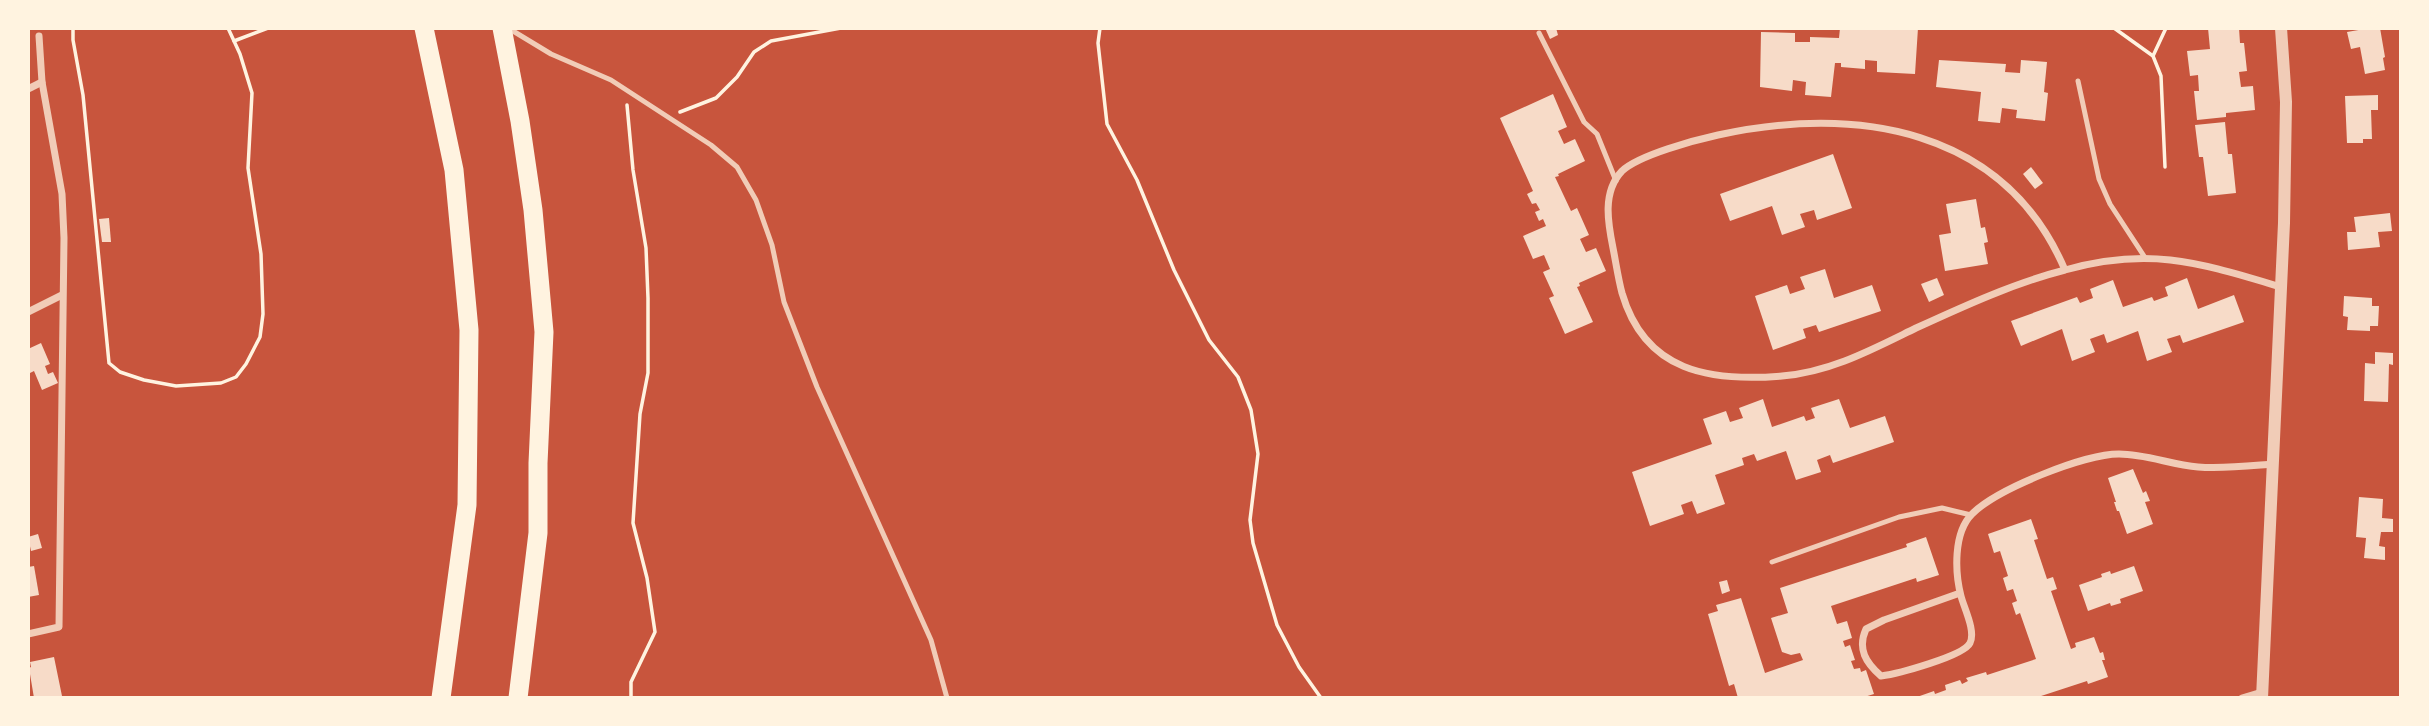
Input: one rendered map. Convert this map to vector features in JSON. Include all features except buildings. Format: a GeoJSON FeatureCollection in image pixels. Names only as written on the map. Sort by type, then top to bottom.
{"type":"FeatureCollection","features":[{"type":"Feature","properties":{"kind":"highway"},"geometry":{"type":"LineString","coordinates":[[424,28],[454,170],[469,330],[467,505],[441,698]]}},
{"type":"Feature","properties":{"kind":"highway"},"geometry":{"type":"LineString","coordinates":[[505,33],[533,210],[544,332],[538,533],[518,698]]}},
{"type":"Feature","properties":{"kind":"street"},"geometry":{"type":"LineString","coordinates":[[2242,698],[2262,695],[2281,287],[2286,102],[2281,28]]}},
{"type":"Feature","properties":{"kind":"street"},"geometry":{"type":"LineString","coordinates":[[28,634],[59,627],[62,194],[42,82],[39,32]]}},
{"type":"Feature","properties":{"kind":"street"},"geometry":{"type":"LineString","coordinates":[[28,89],[42,82]]}},
{"type":"Feature","properties":{"kind":"street"},"geometry":{"type":"LineString","coordinates":[[2065,270],[2034,218],[1993,175],[1954,150],[1909,133],[1830,124],[1771,127],[1699,139],[1634,163],[1622,172],[1616,181],[1609,202],[1608,218],[1622,292],[1635,324],[1650,346],[1665,358],[1699,372],[1720,376],[1782,376],[1818,371],[1854,358],[2004,290],[2103,261],[2144,257],[2209,265],[2281,287]]}},
{"type":"Feature","properties":{"kind":"street"},"geometry":{"type":"LineString","coordinates":[[28,312],[62,295]]}},
{"type":"Feature","properties":{"kind":"street"},"geometry":{"type":"LineString","coordinates":[[1960,593],[1866,629],[1861,640],[1863,651],[1873,669],[1881,676],[1895,675],[1948,657],[1968,646],[1972,641],[1971,630],[1960,593],[1957,567],[1963,527],[1971,515],[2030,481],[2053,471],[2104,456],[2130,455],[2199,467],[2273,464]]}},
{"type":"Feature","properties":{"kind":"lane"},"geometry":{"type":"LineString","coordinates":[[505,33],[611,80],[711,145],[737,167],[755,200],[772,245],[784,302],[817,387],[931,640],[947,698]]}},
{"type":"Feature","properties":{"kind":"lane"},"geometry":{"type":"LineString","coordinates":[[1539,33],[1584,122],[1597,134],[1616,181]]}},
{"type":"Feature","properties":{"kind":"lane"},"geometry":{"type":"LineString","coordinates":[[2078,81],[2092,154],[2104,192],[2144,257]]}},
{"type":"Feature","properties":{"kind":"lane"},"geometry":{"type":"LineString","coordinates":[[1772,562],[1899,517],[1942,508],[1971,515]]}},
{"type":"Feature","properties":{"kind":"path"},"geometry":{"type":"LineString","coordinates":[[73,28],[83,94],[109,363],[120,372],[176,386],[221,383],[236,377],[260,337],[263,314],[261,254],[248,168],[252,93],[240,54],[228,28]]}},
{"type":"Feature","properties":{"kind":"path"},"geometry":{"type":"LineString","coordinates":[[234,41],[268,28]]}},
{"type":"Feature","properties":{"kind":"path"},"geometry":{"type":"LineString","coordinates":[[668,117],[716,98],[737,76],[754,52],[771,41],[841,28]]}},
{"type":"Feature","properties":{"kind":"path"},"geometry":{"type":"LineString","coordinates":[[1100,28],[1098,43],[1107,124],[1136,180],[1180,282],[1209,340],[1238,377],[1251,410],[1258,454],[1250,520],[1253,543],[1277,625],[1299,667],[1321,698]]}},
{"type":"Feature","properties":{"kind":"path"},"geometry":{"type":"LineString","coordinates":[[2114,28],[2153,56],[2161,76],[2165,167]]}},
{"type":"Feature","properties":{"kind":"path"},"geometry":{"type":"LineString","coordinates":[[2153,56],[2166,28]]}},
{"type":"Feature","properties":{"kind":"path"},"geometry":{"type":"LineString","coordinates":[[611,80],[627,95],[629,134],[646,248],[648,298],[648,373],[640,414],[633,523],[647,578],[655,632],[631,682],[631,698]]}}]}
